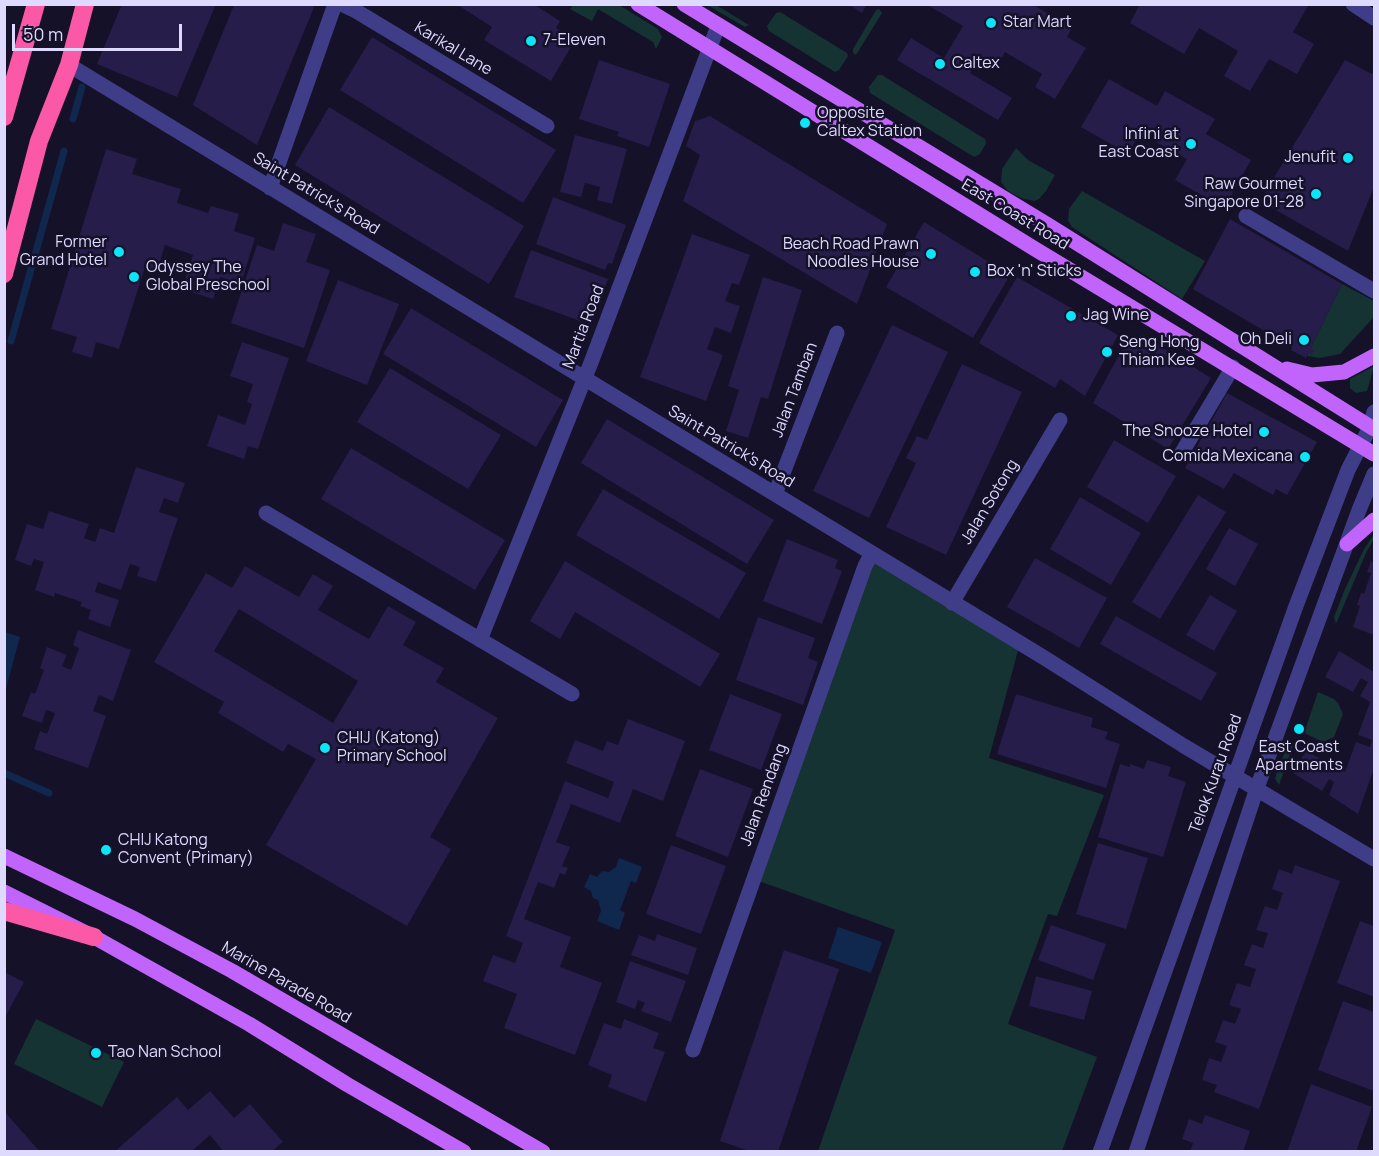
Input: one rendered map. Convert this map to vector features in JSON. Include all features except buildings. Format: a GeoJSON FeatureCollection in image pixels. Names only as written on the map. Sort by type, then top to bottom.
{"type":"FeatureCollection","features":[{"type":"Feature","properties":{"kind":"highway"},"geometry":{"type":"LineString","coordinates":[[4,117],[9,81],[36,4]]}},
{"type":"Feature","properties":{"kind":"highway"},"geometry":{"type":"LineString","coordinates":[[4,274],[39,141],[69,65],[86,4]]}},
{"type":"Feature","properties":{"kind":"highway"},"geometry":{"type":"LineString","coordinates":[[4,911],[94,937]]}},
{"type":"Feature","properties":{"kind":"main road","name":"East Coast Road"},"geometry":{"type":"LineString","coordinates":[[638,4],[1035,249],[1374,454]]}},
{"type":"Feature","properties":{"kind":"main road","name":"East Coast Road"},"geometry":{"type":"LineString","coordinates":[[684,4],[1048,225],[1272,365],[1373,423]]}},
{"type":"Feature","properties":{"kind":"main road"},"geometry":{"type":"LineString","coordinates":[[1272,365],[1312,375],[1344,372],[1374,356]]}},
{"type":"Feature","properties":{"kind":"main road"},"geometry":{"type":"LineString","coordinates":[[1347,544],[1374,520]]}},
{"type":"Feature","properties":{"kind":"main road","name":"Marine Parade Road"},"geometry":{"type":"LineString","coordinates":[[4,856],[135,920],[232,971],[534,1149]]}},
{"type":"Feature","properties":{"kind":"main road"},"geometry":{"type":"LineString","coordinates":[[4,892],[94,937],[249,1024],[348,1085],[463,1151]]}},
{"type":"Feature","properties":{"kind":"street"},"geometry":{"type":"LineString","coordinates":[[270,188],[335,4]]}},
{"type":"Feature","properties":{"kind":"street","name":"Karikal Lane"},"geometry":{"type":"LineString","coordinates":[[340,4],[356,11],[547,126]]}},
{"type":"Feature","properties":{"kind":"street"},"geometry":{"type":"LineString","coordinates":[[1353,4],[1374,18]]}},
{"type":"Feature","properties":{"kind":"street","name":"Martia Road"},"geometry":{"type":"LineString","coordinates":[[480,640],[585,378],[718,26]]}},
{"type":"Feature","properties":{"kind":"street","name":"Saint Patrick's Road"},"geometry":{"type":"LineString","coordinates":[[69,65],[1374,859]]}},
{"type":"Feature","properties":{"kind":"street"},"geometry":{"type":"LineString","coordinates":[[1246,216],[1374,291]]}},
{"type":"Feature","properties":{"kind":"street","name":"Jalan Tamban"},"geometry":{"type":"LineString","coordinates":[[775,494],[837,333]]}},
{"type":"Feature","properties":{"kind":"street"},"geometry":{"type":"LineString","coordinates":[[1181,454],[1233,367]]}},
{"type":"Feature","properties":{"kind":"street","name":"Jalan Sotong"},"geometry":{"type":"LineString","coordinates":[[952,603],[1060,420]]}},
{"type":"Feature","properties":{"kind":"street","name":"Telok Kurau Road"},"geometry":{"type":"LineString","coordinates":[[1100,1152],[1234,775],[1324,531],[1348,470],[1373,423]]}},
{"type":"Feature","properties":{"kind":"street"},"geometry":{"type":"LineString","coordinates":[[1136,1152],[1257,788],[1374,474]]}},
{"type":"Feature","properties":{"kind":"street"},"geometry":{"type":"LineString","coordinates":[[266,513],[572,694]]}},
{"type":"Feature","properties":{"kind":"street","name":"Jalan Rendang"},"geometry":{"type":"LineString","coordinates":[[693,1050],[865,566],[872,553]]}},
{"type":"Feature","properties":{"kind":"green space"},"geometry":{"type":"Polygon","coordinates":[[[573,5],[619,5],[658,29],[662,37],[656,49],[653,42],[598,9],[592,21],[570,9],[573,5]]]}},
{"type":"Feature","properties":{"kind":"green space"},"geometry":{"type":"Polygon","coordinates":[[[707,5],[716,5],[749,25],[745,27],[707,5]]]}},
{"type":"Feature","properties":{"kind":"green space"},"geometry":{"type":"Polygon","coordinates":[[[879,9],[882,13],[856,55],[853,49],[876,10],[879,9]]]}},
{"type":"Feature","properties":{"kind":"green space"},"geometry":{"type":"Polygon","coordinates":[[[780,12],[847,53],[848,56],[839,70],[835,72],[769,31],[767,26],[776,13],[780,12]]]}},
{"type":"Feature","properties":{"kind":"green space"},"geometry":{"type":"Polygon","coordinates":[[[878,75],[882,75],[985,139],[986,143],[980,154],[974,157],[870,93],[869,87],[878,75]]]}},
{"type":"Feature","properties":{"kind":"green space"},"geometry":{"type":"Polygon","coordinates":[[[1016,148],[1028,160],[1055,175],[1046,191],[1034,201],[1021,198],[1008,191],[1001,182],[1002,169],[1016,148]]]}},
{"type":"Feature","properties":{"kind":"green space"},"geometry":{"type":"Polygon","coordinates":[[[1082,191],[1205,261],[1182,299],[1072,227],[1068,221],[1069,209],[1082,191]]]}},
{"type":"Feature","properties":{"kind":"green space"},"geometry":{"type":"Polygon","coordinates":[[[1342,284],[1374,301],[1373,318],[1340,354],[1320,358],[1307,356],[1342,284]]]}},
{"type":"Feature","properties":{"kind":"green space"},"geometry":{"type":"Polygon","coordinates":[[[1374,366],[1367,391],[1356,393],[1350,388],[1350,379],[1374,366]]]}},
{"type":"Feature","properties":{"kind":"green space"},"geometry":{"type":"Polygon","coordinates":[[[1374,534],[1374,539],[1336,624],[1334,617],[1345,589],[1364,549],[1374,534]]]}},
{"type":"Feature","properties":{"kind":"green space"},"geometry":{"type":"Polygon","coordinates":[[[873,561],[1020,643],[989,758],[1104,795],[1057,916],[1048,914],[1008,1024],[1097,1057],[1062,1151],[818,1151],[895,930],[756,880],[873,561]]]}},
{"type":"Feature","properties":{"kind":"green space"},"geometry":{"type":"Polygon","coordinates":[[[1318,692],[1334,699],[1343,714],[1334,737],[1323,742],[1304,733],[1318,692]]]}},
{"type":"Feature","properties":{"kind":"green space"},"geometry":{"type":"Polygon","coordinates":[[[1294,743],[1279,785],[1275,779],[1277,772],[1286,749],[1294,743]]]}},
{"type":"Feature","properties":{"kind":"green space"},"geometry":{"type":"Polygon","coordinates":[[[36,1019],[124,1062],[102,1107],[14,1064],[36,1019]]]}},
{"type":"Feature","properties":{"kind":"water"},"geometry":{"type":"Polygon","coordinates":[[[4,632],[20,637],[5,692],[4,632]]]}},
{"type":"Feature","properties":{"kind":"water"},"geometry":{"type":"Polygon","coordinates":[[[619,858],[642,867],[636,883],[631,881],[620,910],[625,913],[619,930],[597,921],[601,911],[598,900],[593,898],[591,891],[584,887],[590,874],[597,877],[602,871],[609,872],[616,867],[619,858]]]}},
{"type":"Feature","properties":{"kind":"water"},"geometry":{"type":"Polygon","coordinates":[[[838,927],[882,942],[871,973],[828,958],[838,927]]]}},
{"type":"Feature","properties":{"kind":"waterway"},"geometry":{"type":"LineString","coordinates":[[73,119],[82,87]]}},
{"type":"Feature","properties":{"kind":"waterway"},"geometry":{"type":"LineString","coordinates":[[11,341],[64,151]]}},
{"type":"Feature","properties":{"kind":"waterway"},"geometry":{"type":"LineString","coordinates":[[4,773],[49,793]]}},
{"type":"Feature","properties":{"kind":"place","name":"Star Mart"},"geometry":{"type":"Point","coordinates":[991,23]}},
{"type":"Feature","properties":{"kind":"place","name":"7-Eleven"},"geometry":{"type":"Point","coordinates":[531,41]}},
{"type":"Feature","properties":{"kind":"place","name":"Caltex"},"geometry":{"type":"Point","coordinates":[940,64]}},
{"type":"Feature","properties":{"kind":"place","name":"Opposite Caltex Station"},"geometry":{"type":"Point","coordinates":[805,123]}},
{"type":"Feature","properties":{"kind":"place","name":"Infini at East Coast"},"geometry":{"type":"Point","coordinates":[1191,144]}},
{"type":"Feature","properties":{"kind":"place","name":"Jenufit"},"geometry":{"type":"Point","coordinates":[1348,158]}},
{"type":"Feature","properties":{"kind":"place","name":"Raw Gourmet Singapore 01-28"},"geometry":{"type":"Point","coordinates":[1316,194]}},
{"type":"Feature","properties":{"kind":"place","name":"Former Grand Hotel"},"geometry":{"type":"Point","coordinates":[119,252]}},
{"type":"Feature","properties":{"kind":"place","name":"Beach Road Prawn Noodles House"},"geometry":{"type":"Point","coordinates":[931,254]}},
{"type":"Feature","properties":{"kind":"place","name":"Box 'n' Sticks"},"geometry":{"type":"Point","coordinates":[975,272]}},
{"type":"Feature","properties":{"kind":"place","name":"Odyssey The Global Preschool"},"geometry":{"type":"Point","coordinates":[134,277]}},
{"type":"Feature","properties":{"kind":"place","name":"Jag Wine"},"geometry":{"type":"Point","coordinates":[1071,316]}},
{"type":"Feature","properties":{"kind":"place","name":"Oh Deli"},"geometry":{"type":"Point","coordinates":[1304,340]}},
{"type":"Feature","properties":{"kind":"place","name":"Seng Hong Thiam Kee"},"geometry":{"type":"Point","coordinates":[1107,352]}},
{"type":"Feature","properties":{"kind":"place","name":"The Snooze Hotel"},"geometry":{"type":"Point","coordinates":[1264,432]}},
{"type":"Feature","properties":{"kind":"place","name":"Comida Mexicana"},"geometry":{"type":"Point","coordinates":[1305,457]}},
{"type":"Feature","properties":{"kind":"place","name":"East Coast Apartments"},"geometry":{"type":"Point","coordinates":[1299,729]}},
{"type":"Feature","properties":{"kind":"place","name":"CHIJ (Katong) Primary School"},"geometry":{"type":"Point","coordinates":[325,748]}},
{"type":"Feature","properties":{"kind":"place","name":"CHIJ Katong Convent (Primary)"},"geometry":{"type":"Point","coordinates":[106,850]}},
{"type":"Feature","properties":{"kind":"place","name":"Tao Nan School"},"geometry":{"type":"Point","coordinates":[96,1053]}}]}
